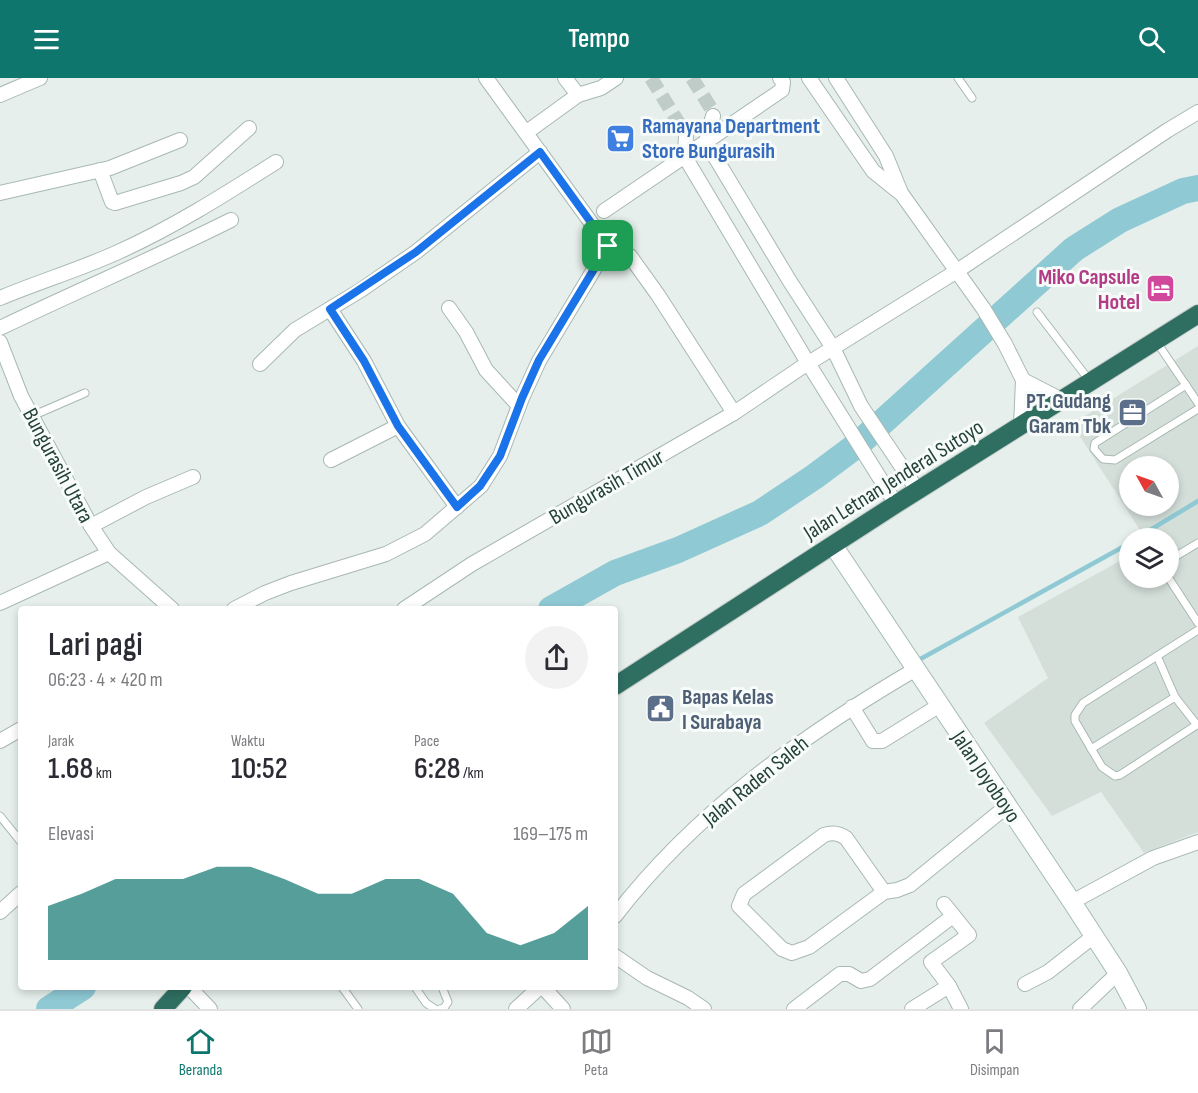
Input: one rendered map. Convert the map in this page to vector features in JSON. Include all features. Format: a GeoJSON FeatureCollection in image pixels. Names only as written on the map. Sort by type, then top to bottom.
{"type":"FeatureCollection","features":[{"type":"Feature","properties":{"kind":"highway","name":"Jalan Letnan Jenderal Sutoyo"},"geometry":{"type":"LineString","coordinates":[[618,684],[896,504],[1198,314]]}},
{"type":"Feature","properties":{"kind":"highway"},"geometry":{"type":"LineString","coordinates":[[163,1009],[180,990]]}},
{"type":"Feature","properties":{"kind":"street"},"geometry":{"type":"LineString","coordinates":[[0,95],[40,78]]}},
{"type":"Feature","properties":{"kind":"street"},"geometry":{"type":"LineString","coordinates":[[486,78],[608,246],[630,256],[658,295],[734,413]]}},
{"type":"Feature","properties":{"kind":"street"},"geometry":{"type":"LineString","coordinates":[[565,78],[578,95]]}},
{"type":"Feature","properties":{"kind":"street"},"geometry":{"type":"LineString","coordinates":[[531,129],[578,95],[601,88],[616,78]]}},
{"type":"Feature","properties":{"kind":"street"},"geometry":{"type":"LineString","coordinates":[[604,211],[782,90],[783,82],[780,78]]}},
{"type":"Feature","properties":{"kind":"street"},"geometry":{"type":"LineString","coordinates":[[809,78],[873,171],[901,193]]}},
{"type":"Feature","properties":{"kind":"street"},"geometry":{"type":"LineString","coordinates":[[836,78],[886,156],[901,193],[983,308],[1005,345],[1023,380],[1021,426]]}},
{"type":"Feature","properties":{"kind":"street","name":"Bungurasih Timur"},"geometry":{"type":"LineString","coordinates":[[409,606],[472,564],[734,413],[808,363],[957,271],[1198,111]]}},
{"type":"Feature","properties":{"kind":"street"},"geometry":{"type":"LineString","coordinates":[[713,116],[706,142],[833,348],[864,411],[918,491]]}},
{"type":"Feature","properties":{"kind":"street"},"geometry":{"type":"LineString","coordinates":[[100,170],[112,202],[115,203],[194,177],[249,128]]}},
{"type":"Feature","properties":{"kind":"street"},"geometry":{"type":"LineString","coordinates":[[686,135],[685,157],[808,363],[896,504]]}},
{"type":"Feature","properties":{"kind":"street"},"geometry":{"type":"LineString","coordinates":[[0,193],[100,170],[180,140]]}},
{"type":"Feature","properties":{"kind":"street"},"geometry":{"type":"LineString","coordinates":[[260,364],[294,330],[416,252],[540,152]]}},
{"type":"Feature","properties":{"kind":"street"},"geometry":{"type":"LineString","coordinates":[[0,298],[124,249],[189,216],[276,162]]}},
{"type":"Feature","properties":{"kind":"street"},"geometry":{"type":"LineString","coordinates":[[0,328],[76,291],[185,244],[231,220]]}},
{"type":"Feature","properties":{"kind":"street"},"geometry":{"type":"LineString","coordinates":[[240,606],[291,583],[386,554],[425,534],[480,486],[500,456],[539,360],[608,246]]}},
{"type":"Feature","properties":{"kind":"street"},"geometry":{"type":"LineString","coordinates":[[767,294],[789,280]]}},
{"type":"Feature","properties":{"kind":"street"},"geometry":{"type":"LineString","coordinates":[[449,308],[466,332],[486,370],[519,406]]}},
{"type":"Feature","properties":{"kind":"street"},"geometry":{"type":"LineString","coordinates":[[330,309],[364,361],[398,426],[457,507]]}},
{"type":"Feature","properties":{"kind":"street","name":"Bungurasih Utara"},"geometry":{"type":"LineString","coordinates":[[0,342],[21,396],[108,553],[169,606]]}},
{"type":"Feature","properties":{"kind":"street"},"geometry":{"type":"LineString","coordinates":[[1023,380],[1062,400]]}},
{"type":"Feature","properties":{"kind":"street"},"geometry":{"type":"LineString","coordinates":[[846,423],[864,411]]}},
{"type":"Feature","properties":{"kind":"street"},"geometry":{"type":"LineString","coordinates":[[331,460],[398,426]]}},
{"type":"Feature","properties":{"kind":"street"},"geometry":{"type":"LineString","coordinates":[[91,526],[146,496],[193,477]]}},
{"type":"Feature","properties":{"kind":"street","name":"Jalan Joyoboyo"},"geometry":{"type":"LineString","coordinates":[[833,545],[1072,902],[1118,973],[1137,1009]]}},
{"type":"Feature","properties":{"kind":"street"},"geometry":{"type":"LineString","coordinates":[[0,603],[108,553]]}},
{"type":"Feature","properties":{"kind":"street","name":"Jalan Raden Saleh"},"geometry":{"type":"LineString","coordinates":[[618,912],[644,881],[702,822],[768,766],[914,667]]}},
{"type":"Feature","properties":{"kind":"street"},"geometry":{"type":"LineString","coordinates":[[852,707],[873,741],[876,742],[882,741],[939,705]]}},
{"type":"Feature","properties":{"kind":"street"},"geometry":{"type":"LineString","coordinates":[[0,741],[18,731]]}},
{"type":"Feature","properties":{"kind":"street"},"geometry":{"type":"LineString","coordinates":[[884,892],[846,838],[840,834],[831,833],[824,835],[744,894],[740,906],[782,949],[792,953],[809,947],[884,892],[910,885],[1007,806]]}},
{"type":"Feature","properties":{"kind":"street"},"geometry":{"type":"LineString","coordinates":[[1072,902],[1153,858],[1198,842]]}},
{"type":"Feature","properties":{"kind":"street"},"geometry":{"type":"LineString","coordinates":[[0,912],[18,897]]}},
{"type":"Feature","properties":{"kind":"street"},"geometry":{"type":"LineString","coordinates":[[944,904],[968,936],[931,962],[949,986],[961,1009]]}},
{"type":"Feature","properties":{"kind":"street"},"geometry":{"type":"LineString","coordinates":[[800,1008],[840,974],[849,974],[864,981],[870,979],[953,916]]}},
{"type":"Feature","properties":{"kind":"street"},"geometry":{"type":"LineString","coordinates":[[1025,984],[1047,972],[1094,936]]}},
{"type":"Feature","properties":{"kind":"street"},"geometry":{"type":"LineString","coordinates":[[618,958],[647,978],[688,998],[704,1009]]}},
{"type":"Feature","properties":{"kind":"street"},"geometry":{"type":"LineString","coordinates":[[1080,1009],[1118,973]]}},
{"type":"Feature","properties":{"kind":"street"},"geometry":{"type":"LineString","coordinates":[[912,1009],[949,986]]}},
{"type":"Feature","properties":{"kind":"street"},"geometry":{"type":"LineString","coordinates":[[192,990],[210,1009]]}},
{"type":"Feature","properties":{"kind":"street"},"geometry":{"type":"LineString","coordinates":[[516,1009],[538,990]]}},
{"type":"Feature","properties":{"kind":"street"},"geometry":{"type":"LineString","coordinates":[[545,990],[563,1009]]}},
{"type":"Feature","properties":{"kind":"lane"},"geometry":{"type":"LineString","coordinates":[[958,78],[972,98]]}},
{"type":"Feature","properties":{"kind":"lane"},"geometry":{"type":"LineString","coordinates":[[1037,312],[1091,382]]}},
{"type":"Feature","properties":{"kind":"lane"},"geometry":{"type":"LineString","coordinates":[[1156,341],[1198,403]]}},
{"type":"Feature","properties":{"kind":"lane"},"geometry":{"type":"LineString","coordinates":[[1186,385],[1095,443],[1094,449],[1103,459],[1115,460],[1198,409]]}},
{"type":"Feature","properties":{"kind":"lane"},"geometry":{"type":"LineString","coordinates":[[32,416],[85,393]]}},
{"type":"Feature","properties":{"kind":"lane"},"geometry":{"type":"LineString","coordinates":[[1179,554],[1198,543]]}},
{"type":"Feature","properties":{"kind":"lane"},"geometry":{"type":"LineString","coordinates":[[1175,588],[1198,623]]}},
{"type":"Feature","properties":{"kind":"lane"},"geometry":{"type":"LineString","coordinates":[[1156,656],[1175,697],[1198,724],[1115,776],[1102,767],[1075,721],[1078,709],[1083,703],[1156,656],[1198,630]]}},
{"type":"Feature","properties":{"kind":"lane"},"geometry":{"type":"LineString","coordinates":[[1091,749],[1175,697]]}},
{"type":"Feature","properties":{"kind":"lane"},"geometry":{"type":"LineString","coordinates":[[0,816],[18,838]]}},
{"type":"Feature","properties":{"kind":"lane"},"geometry":{"type":"LineString","coordinates":[[344,990],[358,1009]]}},
{"type":"Feature","properties":{"kind":"lane"},"geometry":{"type":"LineString","coordinates":[[417,990],[426,1003],[435,1009]]}},
{"type":"Feature","properties":{"kind":"lane"},"geometry":{"type":"LineString","coordinates":[[440,1009],[444,1008],[448,1002],[442,990]]}},
{"type":"Feature","properties":{"kind":"shaded area"},"geometry":{"type":"Polygon","coordinates":[[[1198,346],[1198,832],[1144,853],[1101,792],[1052,816],[984,723],[1048,678],[1018,617],[1119,561],[1119,588],[1179,588],[1179,528],[1139,528],[1131,516],[1179,516],[1179,456],[1119,456],[1119,497],[1072,424],[1198,346]]]}},
{"type":"Feature","properties":{"kind":"waterway"},"geometry":{"type":"LineString","coordinates":[[556,606],[615,573],[678,550],[760,513],[857,445],[1074,249],[1120,220],[1183,191],[1198,188]]}},
{"type":"Feature","properties":{"kind":"waterway"},"geometry":{"type":"LineString","coordinates":[[1153,528],[1198,501]]}},
{"type":"Feature","properties":{"kind":"waterway"},"geometry":{"type":"LineString","coordinates":[[915,662],[1119,549]]}},
{"type":"Feature","properties":{"kind":"waterway"},"geometry":{"type":"LineString","coordinates":[[49,1009],[78,990]]}},
{"type":"Feature","properties":{"kind":"tunnel"},"geometry":{"type":"LineString","coordinates":[[651,78],[686,135]]}},
{"type":"Feature","properties":{"kind":"tunnel"},"geometry":{"type":"LineString","coordinates":[[692,78],[712,110],[713,116]]}},
{"type":"Feature","properties":{"kind":"place","name":"Ramayana Department Store Bungurasih"},"geometry":{"type":"Point","coordinates":[621,138]}},
{"type":"Feature","properties":{"kind":"place","name":"Miko Capsule Hotel"},"geometry":{"type":"Point","coordinates":[1161,289]}},
{"type":"Feature","properties":{"kind":"place","name":"PT. Gudang Garam Tbk"},"geometry":{"type":"Point","coordinates":[1132,413]}},
{"type":"Feature","properties":{"kind":"place","name":"Bapas Kelas I Surabaya"},"geometry":{"type":"Point","coordinates":[661,709]}},
{"type":"Feature","properties":{"kind":"route"},"geometry":{"type":"LineString","coordinates":[[540,152],[608,246],[539,360],[500,456],[480,486],[457,507],[398,426],[364,361],[330,309],[416,252],[540,152]]}}]}
